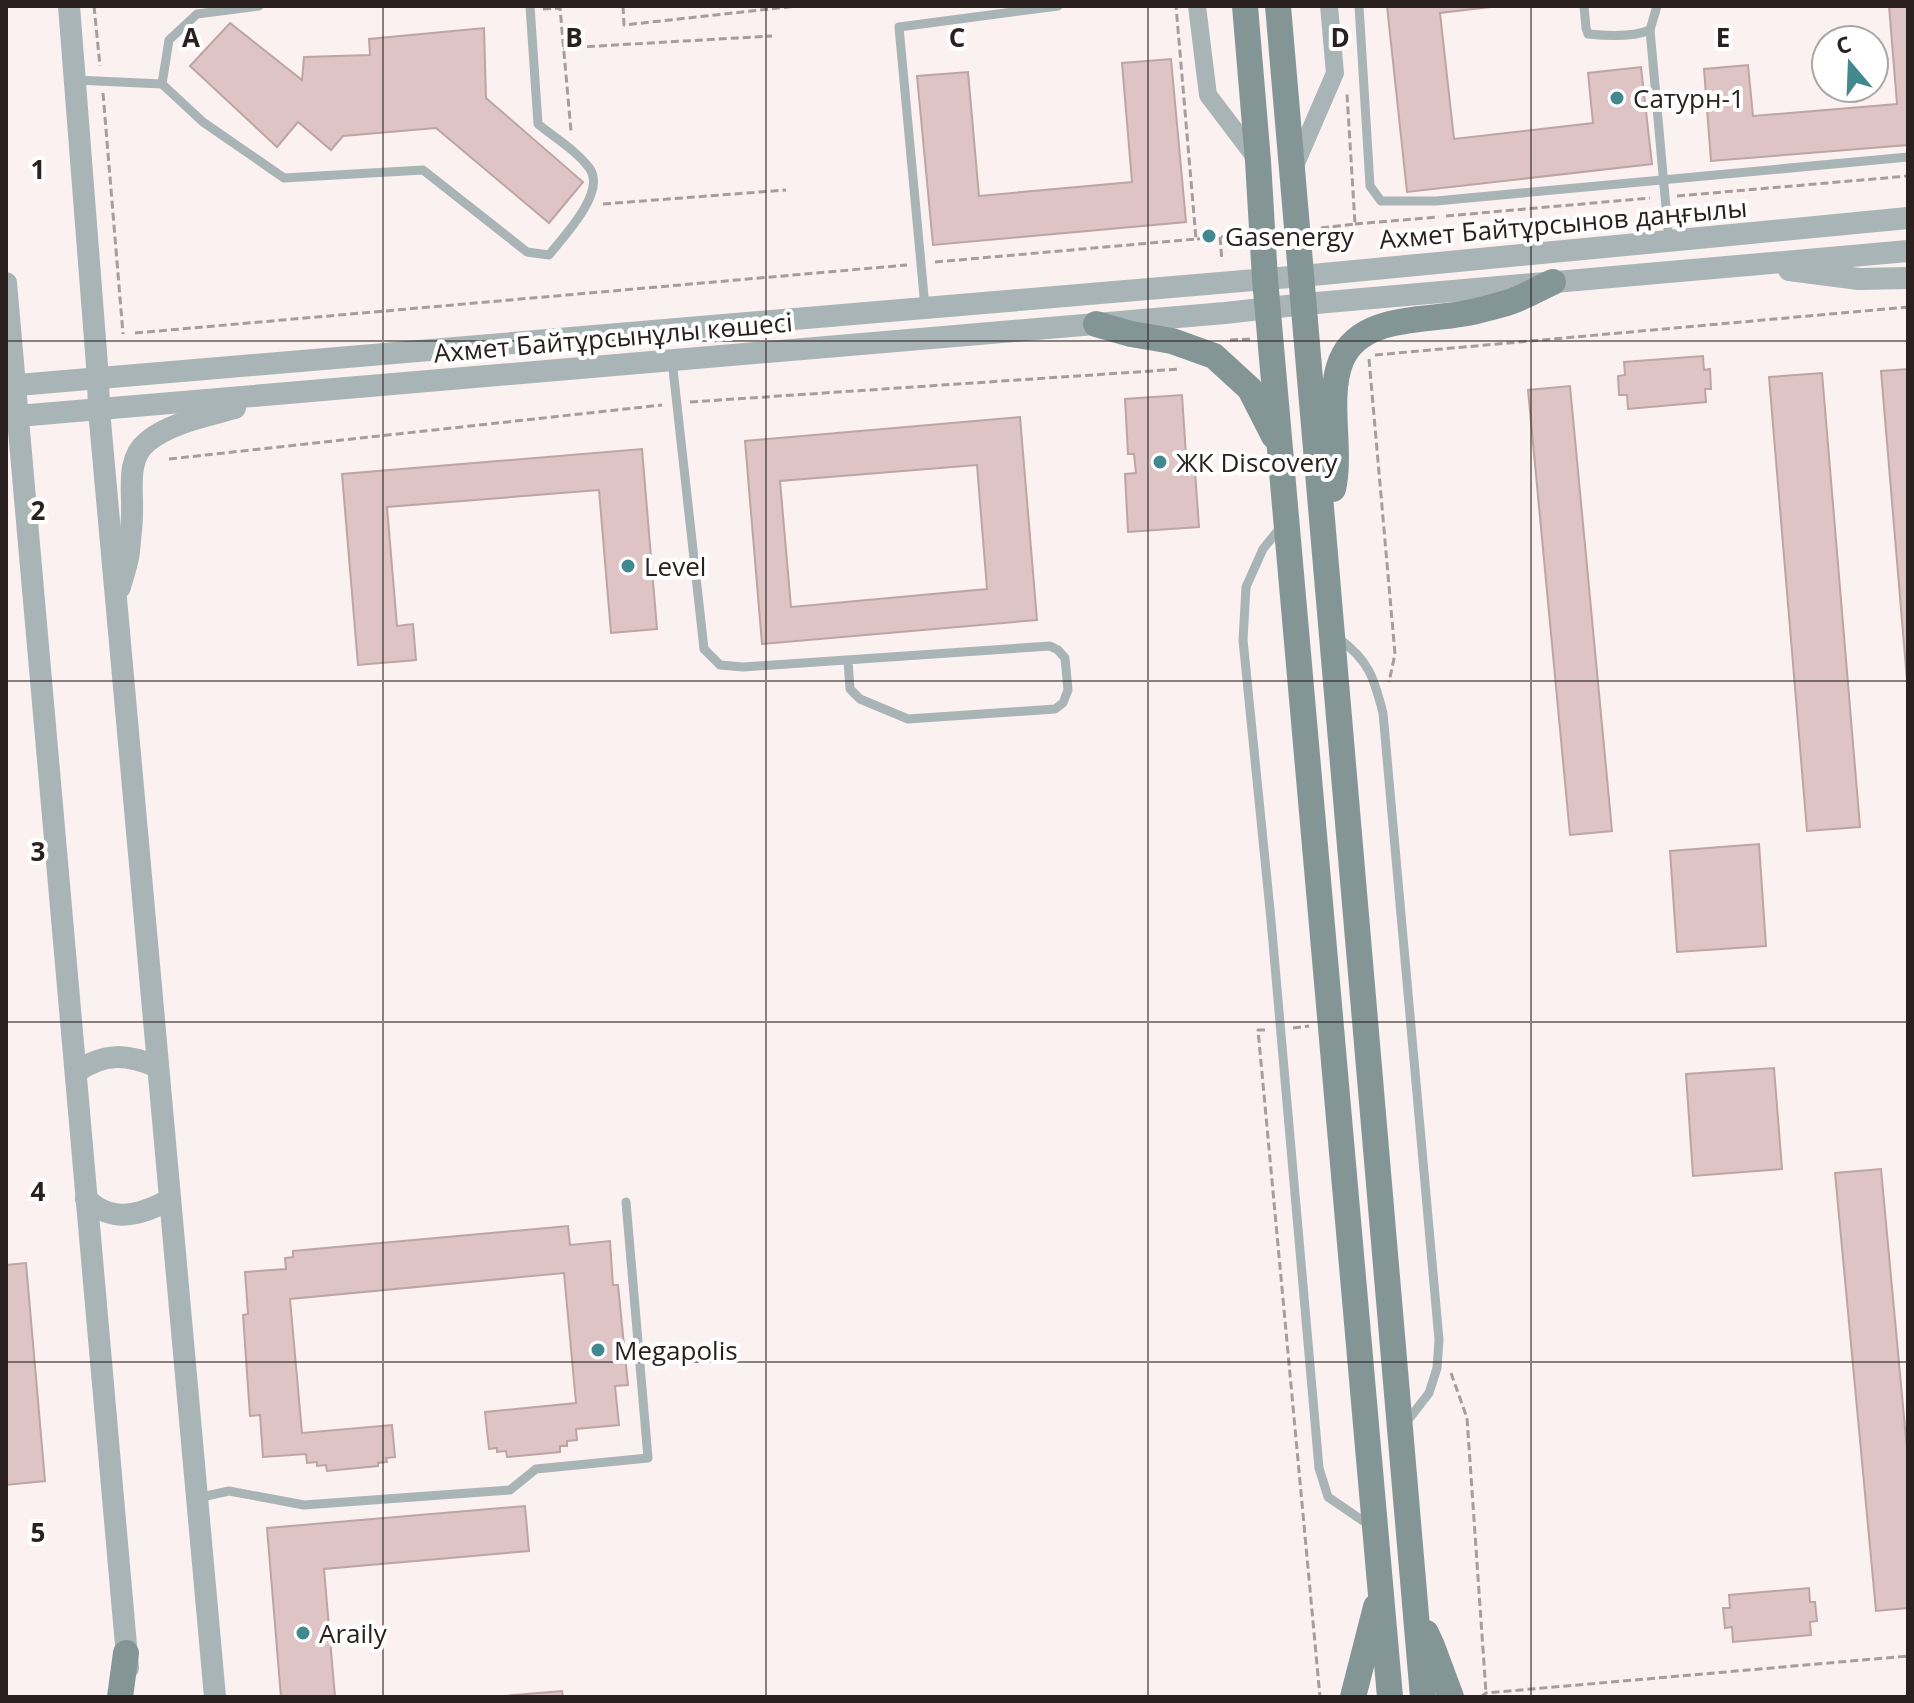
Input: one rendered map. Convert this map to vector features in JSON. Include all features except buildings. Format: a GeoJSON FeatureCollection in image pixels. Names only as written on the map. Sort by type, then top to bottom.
{"type":"FeatureCollection","features":[{"type":"Feature","properties":{"kind":"main road"},"geometry":{"type":"LineString","coordinates":[[1245,6],[1265,279],[1390,1697]]}},
{"type":"Feature","properties":{"kind":"main road"},"geometry":{"type":"LineString","coordinates":[[1278,6],[1423,1697]]}},
{"type":"Feature","properties":{"kind":"main road"},"geometry":{"type":"LineString","coordinates":[[1324,532],[1336,476],[1335,392],[1341,361],[1354,341],[1378,327],[1508,303],[1553,282]]}},
{"type":"Feature","properties":{"kind":"main road"},"geometry":{"type":"LineString","coordinates":[[1096,324],[1172,341],[1214,356],[1250,389],[1280,446]]}},
{"type":"Feature","properties":{"kind":"main road"},"geometry":{"type":"LineString","coordinates":[[1353,1697],[1380,1593]]}},
{"type":"Feature","properties":{"kind":"main road"},"geometry":{"type":"LineString","coordinates":[[1416,1616],[1432,1646],[1451,1697]]}},
{"type":"Feature","properties":{"kind":"main road"},"geometry":{"type":"LineString","coordinates":[[120,1697],[126,1653]]}},
{"type":"Feature","properties":{"kind":"street"},"geometry":{"type":"LineString","coordinates":[[69,6],[99,410],[215,1697]]}},
{"type":"Feature","properties":{"kind":"street"},"geometry":{"type":"LineString","coordinates":[[1197,6],[1208,95],[1258,161]]}},
{"type":"Feature","properties":{"kind":"street"},"geometry":{"type":"LineString","coordinates":[[1293,171],[1335,73],[1329,6]]}},
{"type":"Feature","properties":{"kind":"street","name":"Ахмет Байтұрсынов даңғылы"},"geometry":{"type":"LineString","coordinates":[[1223,282],[1908,218]]}},
{"type":"Feature","properties":{"kind":"street"},"geometry":{"type":"LineString","coordinates":[[1268,309],[1908,251]]}},
{"type":"Feature","properties":{"kind":"street"},"geometry":{"type":"LineString","coordinates":[[1748,264],[1859,279],[1908,278]]}},
{"type":"Feature","properties":{"kind":"street","name":"Ахмет Байтұрсынұлы көшесі"},"geometry":{"type":"LineString","coordinates":[[10,385],[1223,282]]}},
{"type":"Feature","properties":{"kind":"street"},"geometry":{"type":"LineString","coordinates":[[6,283],[12,417],[26,516],[131,1697]]}},
{"type":"Feature","properties":{"kind":"street","name":"Ахмет Байтұрсынұлы көшесі"},"geometry":{"type":"LineString","coordinates":[[12,417],[1268,309]]}},
{"type":"Feature","properties":{"kind":"street"},"geometry":{"type":"LineString","coordinates":[[116,600],[129,556],[134,462],[144,444],[162,432],[196,419],[286,394]]}},
{"type":"Feature","properties":{"kind":"street"},"geometry":{"type":"LineString","coordinates":[[6,476],[26,516]]}},
{"type":"Feature","properties":{"kind":"street"},"geometry":{"type":"LineString","coordinates":[[76,1072],[88,1063],[119,1056],[136,1058],[158,1067]]}},
{"type":"Feature","properties":{"kind":"street"},"geometry":{"type":"LineString","coordinates":[[86,1199],[101,1210],[115,1214],[137,1213],[170,1199]]}},
{"type":"Feature","properties":{"kind":"lane"},"geometry":{"type":"LineString","coordinates":[[162,84],[169,40],[197,14],[259,6]]}},
{"type":"Feature","properties":{"kind":"lane"},"geometry":{"type":"LineString","coordinates":[[925,307],[899,27],[1058,6]]}},
{"type":"Feature","properties":{"kind":"lane"},"geometry":{"type":"LineString","coordinates":[[1359,6],[1370,186],[1381,201],[1436,201],[1908,157]]}},
{"type":"Feature","properties":{"kind":"lane"},"geometry":{"type":"LineString","coordinates":[[1584,6],[1588,34],[1642,34],[1650,30]]}},
{"type":"Feature","properties":{"kind":"lane"},"geometry":{"type":"LineString","coordinates":[[1657,6],[1650,30],[1669,241]]}},
{"type":"Feature","properties":{"kind":"lane"},"geometry":{"type":"LineString","coordinates":[[75,80],[162,84],[203,122],[284,178],[423,170],[527,252],[549,255],[587,205],[595,183],[592,171],[573,151],[538,124],[530,8]]}},
{"type":"Feature","properties":{"kind":"lane"},"geometry":{"type":"LineString","coordinates":[[672,360],[704,649],[720,665],[743,667],[1050,646],[1065,658],[1068,690],[1063,703],[1055,709],[908,719],[860,699],[850,689],[848,660]]}},
{"type":"Feature","properties":{"kind":"lane"},"geometry":{"type":"LineString","coordinates":[[1287,521],[1263,549],[1246,587],[1243,640],[1319,1468],[1328,1497],[1375,1529]]}},
{"type":"Feature","properties":{"kind":"lane"},"geometry":{"type":"LineString","coordinates":[[1333,634],[1355,650],[1368,669],[1374,679],[1383,713],[1439,1340],[1437,1368],[1429,1393],[1401,1430]]}},
{"type":"Feature","properties":{"kind":"lane"},"geometry":{"type":"LineString","coordinates":[[197,1498],[229,1491],[304,1505],[510,1490],[536,1469],[648,1458],[626,1202]]}},
{"type":"Feature","properties":{"kind":"path"},"geometry":{"type":"LineString","coordinates":[[94,6],[123,334]]}},
{"type":"Feature","properties":{"kind":"path"},"geometry":{"type":"LineString","coordinates":[[623,6],[624,25],[797,6]]}},
{"type":"Feature","properties":{"kind":"path"},"geometry":{"type":"LineString","coordinates":[[1176,6],[1196,239]]}},
{"type":"Feature","properties":{"kind":"path"},"geometry":{"type":"LineString","coordinates":[[530,8],[560,8],[573,151]]}},
{"type":"Feature","properties":{"kind":"path"},"geometry":{"type":"LineString","coordinates":[[563,48],[772,36]]}},
{"type":"Feature","properties":{"kind":"path"},"geometry":{"type":"LineString","coordinates":[[1347,84],[1355,224]]}},
{"type":"Feature","properties":{"kind":"path"},"geometry":{"type":"LineString","coordinates":[[1298,230],[1908,176]]}},
{"type":"Feature","properties":{"kind":"path"},"geometry":{"type":"LineString","coordinates":[[587,205],[786,190]]}},
{"type":"Feature","properties":{"kind":"path"},"geometry":{"type":"LineString","coordinates":[[1334,226],[1339,272]]}},
{"type":"Feature","properties":{"kind":"path"},"geometry":{"type":"LineString","coordinates":[[135,333],[1262,234]]}},
{"type":"Feature","properties":{"kind":"path"},"geometry":{"type":"LineString","coordinates":[[1220,237],[1223,282]]}},
{"type":"Feature","properties":{"kind":"path"},"geometry":{"type":"LineString","coordinates":[[1383,713],[1395,654],[1369,355],[1908,307]]}},
{"type":"Feature","properties":{"kind":"path"},"geometry":{"type":"LineString","coordinates":[[169,459],[676,403],[1193,368],[1214,356],[1225,340],[1270,337]]}},
{"type":"Feature","properties":{"kind":"path"},"geometry":{"type":"LineString","coordinates":[[1320,1697],[1258,1030],[1331,1024]]}},
{"type":"Feature","properties":{"kind":"path"},"geometry":{"type":"LineString","coordinates":[[1439,1340],[1467,1418],[1486,1693]]}},
{"type":"Feature","properties":{"kind":"path"},"geometry":{"type":"LineString","coordinates":[[1481,1697],[1486,1693],[1908,1656]]}},
{"type":"Feature","properties":{"kind":"place","name":"Сатурн-1"},"geometry":{"type":"Point","coordinates":[1617,98]}},
{"type":"Feature","properties":{"kind":"place","name":"Gasenergy"},"geometry":{"type":"Point","coordinates":[1209,236]}},
{"type":"Feature","properties":{"kind":"place","name":"ЖК Discovery"},"geometry":{"type":"Point","coordinates":[1160,462]}},
{"type":"Feature","properties":{"kind":"place","name":"Level"},"geometry":{"type":"Point","coordinates":[628,566]}},
{"type":"Feature","properties":{"kind":"place","name":"Megapolis"},"geometry":{"type":"Point","coordinates":[598,1350]}},
{"type":"Feature","properties":{"kind":"place","name":"Araily"},"geometry":{"type":"Point","coordinates":[303,1633]}}]}
